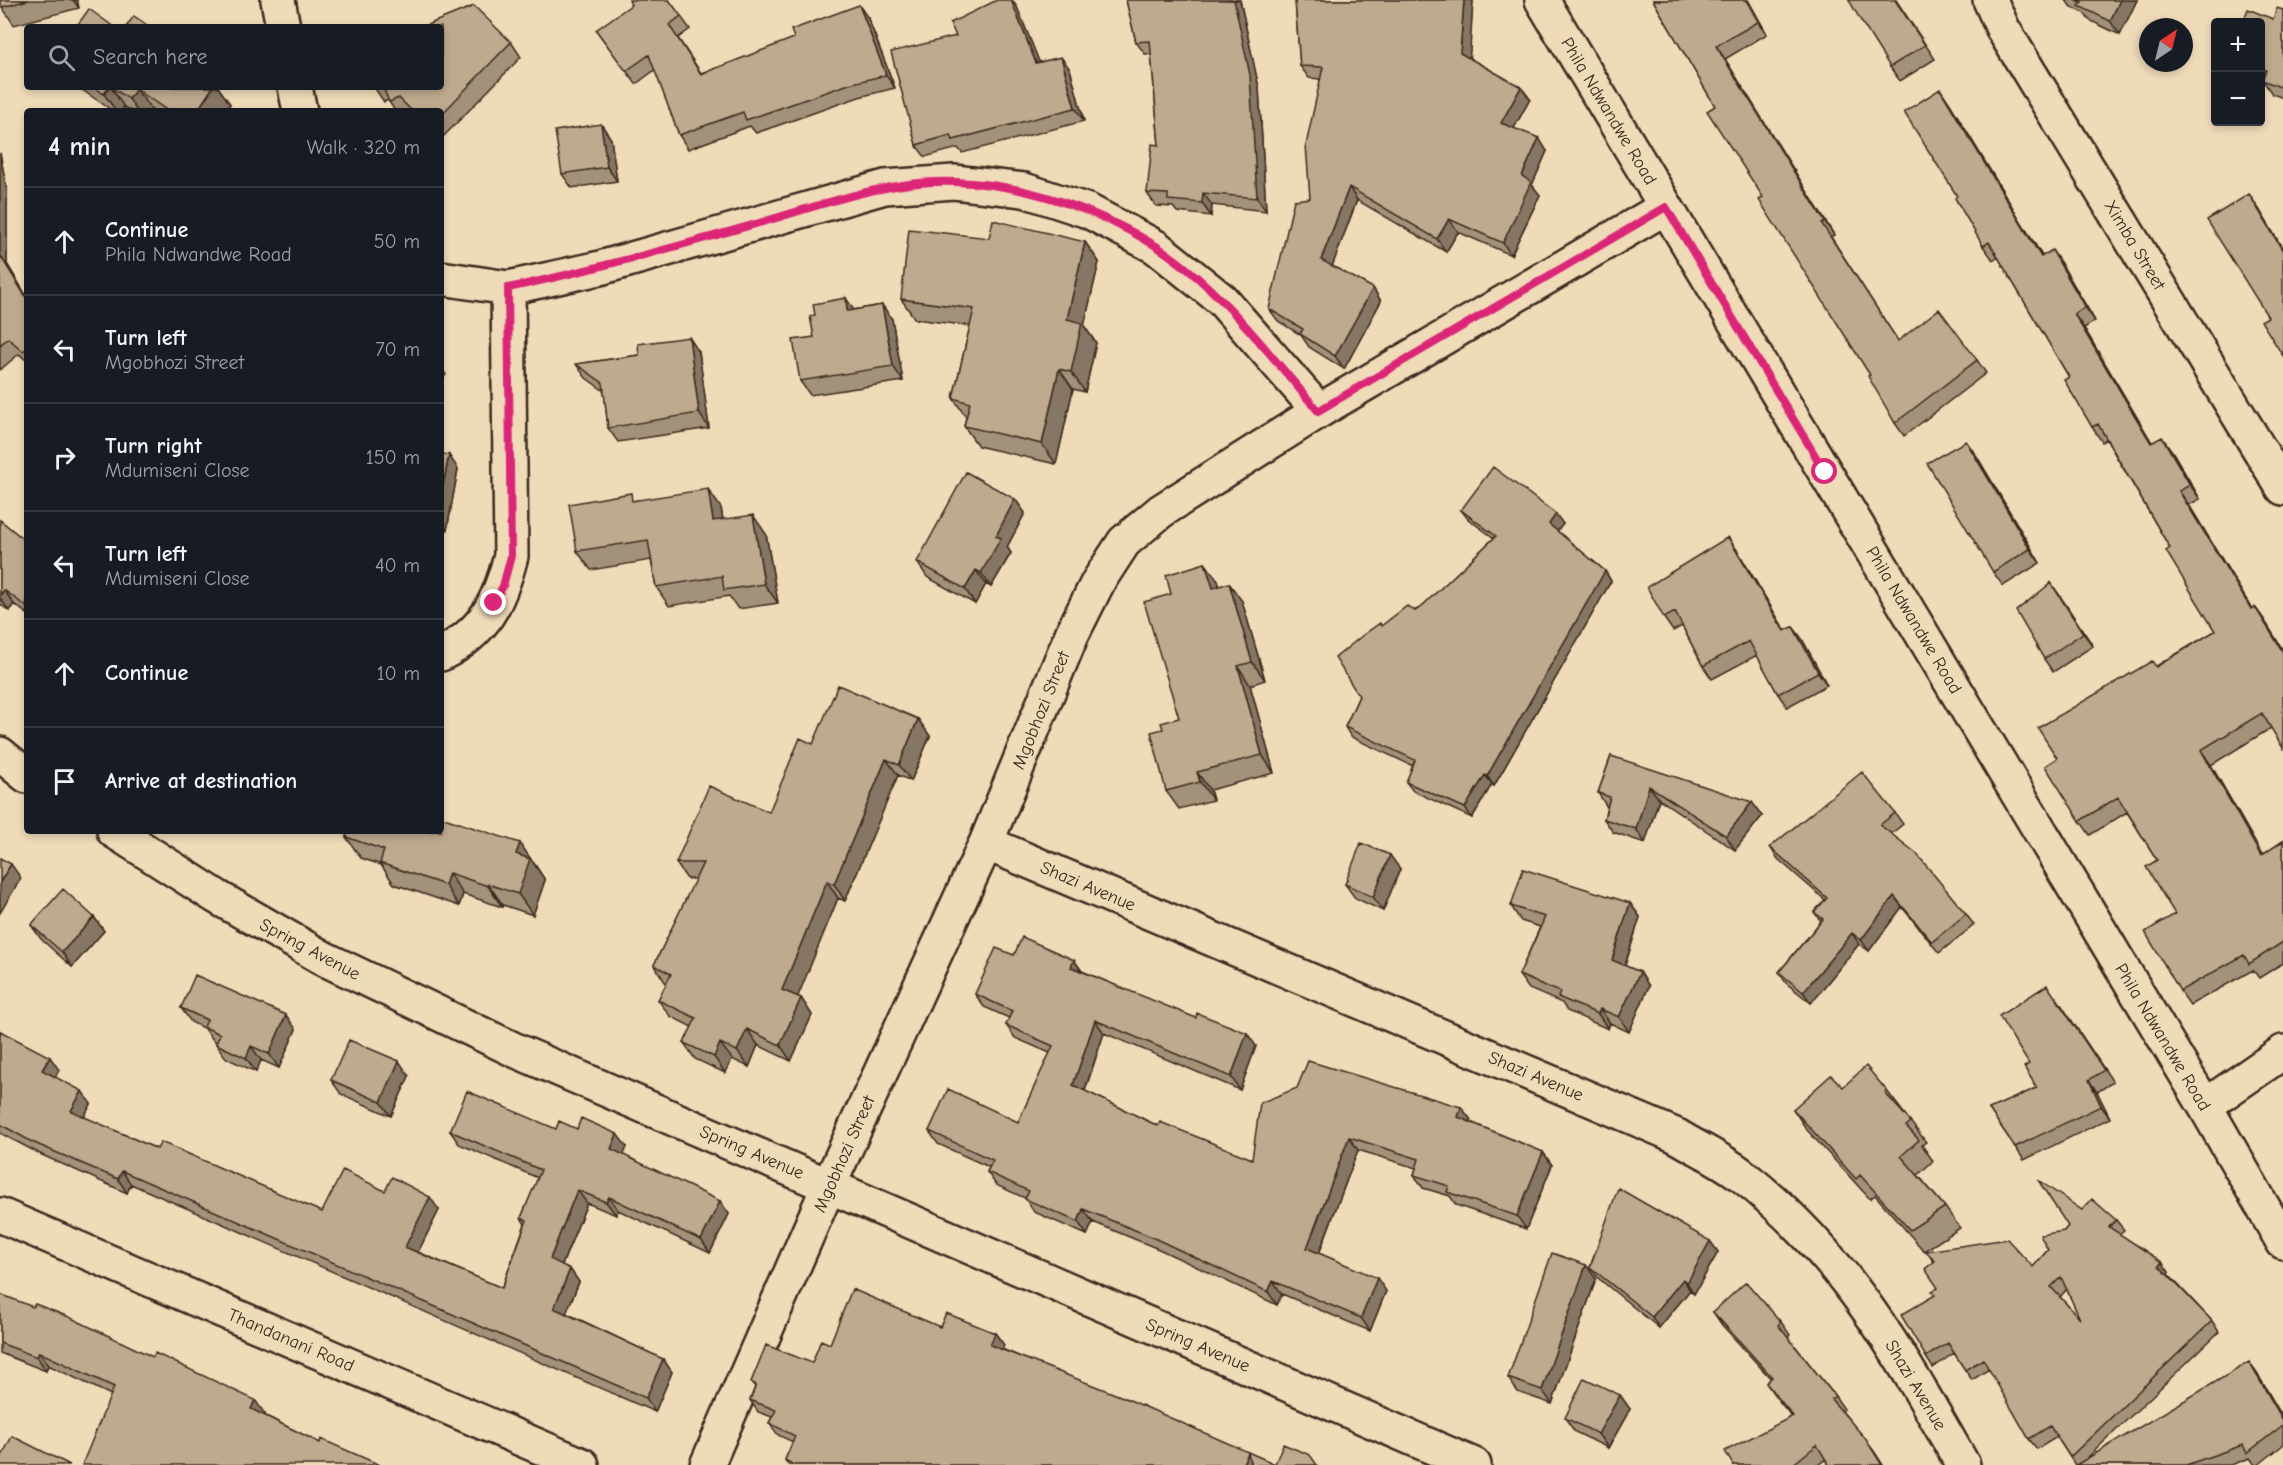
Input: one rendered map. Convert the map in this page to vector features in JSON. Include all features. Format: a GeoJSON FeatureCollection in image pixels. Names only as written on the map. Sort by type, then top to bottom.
{"type":"FeatureCollection","features":[{"type":"Feature","properties":{"kind":"street"},"geometry":{"type":"LineString","coordinates":[[278,0],[282,24]]}},
{"type":"Feature","properties":{"kind":"street","name":"Phila Ndwandwe Road"},"geometry":{"type":"LineString","coordinates":[[1542,0],[2205,1106],[2283,1242]]}},
{"type":"Feature","properties":{"kind":"street","name":"Ximba Street"},"geometry":{"type":"LineString","coordinates":[[1990,0],[2003,29],[2283,488]]}},
{"type":"Feature","properties":{"kind":"street"},"geometry":{"type":"LineString","coordinates":[[296,90],[299,108]]}},
{"type":"Feature","properties":{"kind":"street"},"geometry":{"type":"LineString","coordinates":[[444,278],[508,288],[600,268],[885,187],[954,182],[1024,190],[1088,211],[1156,247],[1222,300],[1318,411]]}},
{"type":"Feature","properties":{"kind":"street","name":"Mgobhozi Street"},"geometry":{"type":"LineString","coordinates":[[707,1465],[829,1185],[986,843],[1072,634],[1098,582],[1124,542],[1161,511],[1318,411],[1666,207]]}},
{"type":"Feature","properties":{"kind":"street"},"geometry":{"type":"LineString","coordinates":[[444,652],[463,643],[485,621],[503,586],[511,556],[508,288]]}},
{"type":"Feature","properties":{"kind":"street"},"geometry":{"type":"LineString","coordinates":[[0,754],[24,774]]}},
{"type":"Feature","properties":{"kind":"street","name":"Spring Avenue"},"geometry":{"type":"LineString","coordinates":[[119,834],[217,897],[325,959],[517,1051],[1474,1465]]}},
{"type":"Feature","properties":{"kind":"street","name":"Shazi Avenue"},"geometry":{"type":"LineString","coordinates":[[986,843],[1677,1136],[1742,1175],[1805,1230],[1869,1306],[1909,1370],[1963,1465]]}},
{"type":"Feature","properties":{"kind":"street"},"geometry":{"type":"LineString","coordinates":[[2205,1106],[2283,1052]]}},
{"type":"Feature","properties":{"kind":"street","name":"Thandanani Road"},"geometry":{"type":"LineString","coordinates":[[0,1215],[582,1465]]}},
{"type":"Feature","properties":{"kind":"building"},"geometry":{"type":"Polygon","coordinates":[[[0,0],[29,0],[2,7],[0,0]]]}},
{"type":"Feature","properties":{"kind":"building"},"geometry":{"type":"Polygon","coordinates":[[[629,0],[669,0],[681,16],[669,25],[701,74],[794,38],[791,30],[859,5],[886,75],[849,84],[746,120],[743,112],[679,135],[649,55],[626,71],[596,30],[631,5],[629,0]]]}},
{"type":"Feature","properties":{"kind":"building"},"geometry":{"type":"Polygon","coordinates":[[[997,0],[1011,0],[1036,63],[1061,57],[1075,108],[953,140],[951,135],[916,145],[891,52],[956,36],[950,23],[997,0]]]}},
{"type":"Feature","properties":{"kind":"building"},"geometry":{"type":"Polygon","coordinates":[[[1126,0],[1234,0],[1250,75],[1257,198],[1203,193],[1202,203],[1168,200],[1168,194],[1147,193],[1152,144],[1159,145],[1150,41],[1136,42],[1126,0]]]}},
{"type":"Feature","properties":{"kind":"building"},"geometry":{"type":"Polygon","coordinates":[[[1295,0],[1464,0],[1460,53],[1521,87],[1501,123],[1539,138],[1522,176],[1531,182],[1503,243],[1449,219],[1437,239],[1349,187],[1321,260],[1373,288],[1335,356],[1300,334],[1303,329],[1269,309],[1294,200],[1310,198],[1306,145],[1323,67],[1300,66],[1295,0]]]}},
{"type":"Feature","properties":{"kind":"building"},"geometry":{"type":"Polygon","coordinates":[[[1653,0],[1746,0],[1758,22],[1716,46],[1825,222],[1822,224],[1898,341],[1939,309],[1977,360],[1895,423],[1868,376],[1870,375],[1759,200],[1763,197],[1707,111],[1715,106],[1653,0]]]}},
{"type":"Feature","properties":{"kind":"building"},"geometry":{"type":"Polygon","coordinates":[[[1849,0],[1895,0],[1925,45],[1890,67],[1849,0]]]}},
{"type":"Feature","properties":{"kind":"building"},"geometry":{"type":"Polygon","coordinates":[[[2077,0],[2120,0],[2110,21],[2079,6],[2082,2],[2077,0]]]}},
{"type":"Feature","properties":{"kind":"building"},"geometry":{"type":"Polygon","coordinates":[[[474,6],[511,42],[444,112],[444,108],[409,108],[399,98],[389,102],[384,90],[444,90],[444,24],[429,24],[474,6]]]}},
{"type":"Feature","properties":{"kind":"building"},"geometry":{"type":"Polygon","coordinates":[[[2277,8],[2283,10],[2283,88],[2265,81],[2265,18],[2245,18],[2248,9],[2273,19],[2277,8]]]}},
{"type":"Feature","properties":{"kind":"building"},"geometry":{"type":"Polygon","coordinates":[[[89,9],[110,24],[78,24],[89,9]]]}},
{"type":"Feature","properties":{"kind":"building"},"geometry":{"type":"Polygon","coordinates":[[[134,16],[146,24],[128,24],[134,16]]]}},
{"type":"Feature","properties":{"kind":"building"},"geometry":{"type":"Polygon","coordinates":[[[1940,89],[2041,257],[2052,250],[2085,307],[2074,314],[2151,443],[2162,437],[2190,485],[2179,491],[2251,609],[2255,607],[2283,652],[2283,748],[2262,713],[2201,750],[2261,856],[2283,841],[2283,942],[2249,964],[2244,955],[2180,991],[2145,932],[2175,914],[2146,867],[2157,860],[2118,797],[2080,821],[2045,766],[2057,758],[2038,728],[2152,661],[2156,667],[2215,631],[2166,551],[2170,548],[2098,424],[2092,427],[2064,380],[2069,377],[1989,242],[1983,246],[1955,198],[1957,196],[1904,112],[1940,89]]]}},
{"type":"Feature","properties":{"kind":"building"},"geometry":{"type":"Polygon","coordinates":[[[116,90],[135,90],[129,99],[116,90]]]}},
{"type":"Feature","properties":{"kind":"building"},"geometry":{"type":"Polygon","coordinates":[[[137,90],[211,90],[199,108],[164,108],[137,90]]]}},
{"type":"Feature","properties":{"kind":"building"},"geometry":{"type":"Polygon","coordinates":[[[601,124],[607,167],[562,174],[555,131],[601,124]]]}},
{"type":"Feature","properties":{"kind":"building"},"geometry":{"type":"Polygon","coordinates":[[[2249,194],[2283,251],[2283,356],[2261,321],[2268,317],[2207,220],[2249,194]]]}},
{"type":"Feature","properties":{"kind":"building"},"geometry":{"type":"Polygon","coordinates":[[[993,220],[1085,242],[1067,319],[1082,323],[1071,372],[1059,369],[1042,444],[964,426],[970,403],[953,398],[974,309],[901,299],[909,229],[989,238],[993,220]]]}},
{"type":"Feature","properties":{"kind":"building"},"geometry":{"type":"Polygon","coordinates":[[[0,255],[24,294],[24,350],[8,338],[0,345],[0,255]]]}},
{"type":"Feature","properties":{"kind":"building"},"geometry":{"type":"Polygon","coordinates":[[[846,298],[847,311],[882,305],[893,366],[800,381],[793,340],[814,337],[810,316],[815,315],[813,304],[846,298]]]}},
{"type":"Feature","properties":{"kind":"building"},"geometry":{"type":"Polygon","coordinates":[[[689,337],[699,413],[608,428],[603,383],[576,364],[639,355],[638,344],[689,337]]]}},
{"type":"Feature","properties":{"kind":"building"},"geometry":{"type":"Polygon","coordinates":[[[1966,441],[2030,549],[1993,572],[1927,463],[1966,441]]]}},
{"type":"Feature","properties":{"kind":"building"},"geometry":{"type":"Polygon","coordinates":[[[444,454],[449,455],[444,480],[444,454]]]}},
{"type":"Feature","properties":{"kind":"building"},"geometry":{"type":"Polygon","coordinates":[[[1493,467],[1556,514],[1549,524],[1605,571],[1487,776],[1485,775],[1465,808],[1406,782],[1415,760],[1345,727],[1359,696],[1335,658],[1363,635],[1380,623],[1381,626],[1407,606],[1415,611],[1420,608],[1496,536],[1461,510],[1493,467]]]}},
{"type":"Feature","properties":{"kind":"building"},"geometry":{"type":"Polygon","coordinates":[[[966,472],[1015,499],[996,536],[1001,538],[981,573],[976,570],[965,589],[917,562],[966,472]]]}},
{"type":"Feature","properties":{"kind":"building"},"geometry":{"type":"Polygon","coordinates":[[[708,489],[713,521],[753,515],[764,584],[724,590],[722,576],[656,587],[648,540],[577,551],[569,504],[631,493],[632,501],[708,489]]]}},
{"type":"Feature","properties":{"kind":"building"},"geometry":{"type":"Polygon","coordinates":[[[0,520],[24,540],[24,605],[4,590],[0,595],[0,520]]]}},
{"type":"Feature","properties":{"kind":"building"},"geometry":{"type":"Polygon","coordinates":[[[1728,537],[1784,631],[1793,627],[1818,672],[1778,694],[1749,641],[1703,666],[1675,612],[1664,618],[1647,587],[1728,537]]]}},
{"type":"Feature","properties":{"kind":"building"},"geometry":{"type":"Polygon","coordinates":[[[1205,563],[1213,588],[1229,583],[1252,662],[1238,666],[1262,755],[1197,772],[1200,782],[1166,791],[1151,732],[1163,729],[1161,723],[1179,718],[1144,602],[1171,594],[1166,575],[1205,563]]]}},
{"type":"Feature","properties":{"kind":"building"},"geometry":{"type":"Polygon","coordinates":[[[2051,583],[2083,633],[2044,659],[2016,611],[2051,583]]]}},
{"type":"Feature","properties":{"kind":"building"},"geometry":{"type":"Polygon","coordinates":[[[838,685],[918,719],[899,765],[886,759],[834,884],[827,881],[782,990],[801,998],[780,1045],[747,1029],[737,1051],[720,1043],[714,1057],[684,1043],[696,1018],[658,1000],[671,974],[654,965],[703,863],[676,863],[709,786],[769,812],[800,738],[813,744],[838,685]]]}},
{"type":"Feature","properties":{"kind":"building"},"geometry":{"type":"Polygon","coordinates":[[[1611,756],[1752,802],[1726,836],[1649,786],[1636,829],[1604,819],[1610,797],[1598,793],[1611,756]]]}},
{"type":"Feature","properties":{"kind":"building"},"geometry":{"type":"Polygon","coordinates":[[[1862,772],[1895,813],[1880,825],[1916,853],[1966,914],[1932,942],[1894,896],[1861,940],[1852,933],[1803,992],[1779,972],[1823,919],[1814,912],[1827,898],[1770,847],[1862,772]]]}},
{"type":"Feature","properties":{"kind":"building"},"geometry":{"type":"Polygon","coordinates":[[[444,818],[520,843],[516,854],[530,859],[518,894],[449,873],[445,885],[380,863],[384,850],[346,837],[347,834],[444,834],[444,818]]]}},
{"type":"Feature","properties":{"kind":"building"},"geometry":{"type":"Polygon","coordinates":[[[1361,843],[1390,855],[1373,897],[1345,884],[1361,843]]]}},
{"type":"Feature","properties":{"kind":"building"},"geometry":{"type":"Polygon","coordinates":[[[0,858],[11,864],[0,882],[0,858]]]}},
{"type":"Feature","properties":{"kind":"building"},"geometry":{"type":"Polygon","coordinates":[[[1523,869],[1630,903],[1612,960],[1640,972],[1619,1017],[1600,1009],[1598,1014],[1558,997],[1560,992],[1519,975],[1545,917],[1511,906],[1523,869]]]}},
{"type":"Feature","properties":{"kind":"building"},"geometry":{"type":"Polygon","coordinates":[[[63,889],[94,917],[62,952],[31,925],[63,889]]]}},
{"type":"Feature","properties":{"kind":"building"},"geometry":{"type":"Polygon","coordinates":[[[1022,937],[1074,960],[1071,967],[1196,1018],[1197,1013],[1247,1033],[1231,1077],[1095,1020],[1073,1085],[1158,1126],[1160,1122],[1252,1159],[1260,1103],[1297,1088],[1308,1061],[1461,1107],[1458,1117],[1543,1152],[1517,1216],[1447,1192],[1449,1186],[1414,1175],[1419,1159],[1349,1137],[1307,1248],[1377,1278],[1361,1318],[1273,1281],[1268,1292],[1152,1237],[1083,1209],[1078,1222],[1025,1199],[1029,1191],[987,1172],[993,1160],[929,1131],[948,1089],[1018,1122],[1053,1046],[1006,1025],[1012,1011],[975,994],[996,948],[1014,955],[1022,937]]]}},
{"type":"Feature","properties":{"kind":"building"},"geometry":{"type":"Polygon","coordinates":[[[195,975],[286,1015],[269,1054],[251,1046],[246,1058],[216,1044],[220,1034],[204,1027],[207,1020],[181,1008],[195,975]]]}},
{"type":"Feature","properties":{"kind":"building"},"geometry":{"type":"Polygon","coordinates":[[[2047,985],[2104,1070],[2089,1080],[2101,1106],[2015,1147],[1989,1109],[2037,1088],[2024,1067],[2029,1064],[1999,1016],[2047,985]]]}},
{"type":"Feature","properties":{"kind":"building"},"geometry":{"type":"Polygon","coordinates":[[[0,1031],[50,1057],[42,1070],[82,1091],[71,1111],[157,1149],[161,1142],[322,1212],[343,1170],[385,1191],[392,1177],[430,1197],[405,1247],[502,1288],[527,1220],[521,1218],[541,1170],[450,1131],[467,1091],[556,1129],[559,1121],[577,1129],[581,1118],[617,1134],[611,1149],[720,1201],[701,1240],[609,1197],[606,1202],[577,1190],[550,1259],[570,1269],[554,1308],[663,1359],[646,1398],[122,1171],[118,1179],[32,1142],[0,1124],[0,1031]]]}},
{"type":"Feature","properties":{"kind":"building"},"geometry":{"type":"Polygon","coordinates":[[[349,1040],[399,1061],[381,1102],[331,1080],[349,1040]]]}},
{"type":"Feature","properties":{"kind":"building"},"geometry":{"type":"Polygon","coordinates":[[[1866,1066],[1887,1091],[1885,1093],[1911,1122],[1906,1126],[1919,1140],[1901,1156],[1945,1207],[1910,1230],[1860,1175],[1856,1179],[1793,1109],[1831,1075],[1843,1087],[1866,1066]]]}},
{"type":"Feature","properties":{"kind":"building"},"geometry":{"type":"Polygon","coordinates":[[[2038,1180],[2082,1210],[2092,1199],[2116,1220],[2109,1227],[2162,1262],[2159,1266],[2212,1321],[2070,1457],[2050,1426],[2029,1439],[1983,1359],[1965,1370],[1948,1343],[1926,1357],[1901,1315],[1935,1295],[1932,1291],[1938,1288],[1925,1269],[1935,1261],[1926,1251],[2007,1239],[2033,1267],[2048,1250],[2040,1235],[2064,1231],[2068,1226],[2038,1180]],[[2061,1277],[2051,1287],[2080,1319],[2061,1277]]]}},
{"type":"Feature","properties":{"kind":"building"},"geometry":{"type":"Polygon","coordinates":[[[1618,1188],[1710,1241],[1687,1283],[1683,1279],[1652,1317],[1590,1267],[1618,1188]]]}},
{"type":"Feature","properties":{"kind":"building"},"geometry":{"type":"Polygon","coordinates":[[[1552,1253],[1586,1265],[1542,1390],[1508,1378],[1552,1253]]]}},
{"type":"Feature","properties":{"kind":"building"},"geometry":{"type":"Polygon","coordinates":[[[1746,1282],[1781,1322],[1778,1325],[1835,1396],[1831,1399],[1865,1438],[1882,1465],[1829,1465],[1817,1445],[1792,1465],[1733,1465],[1725,1451],[1793,1416],[1766,1383],[1772,1377],[1713,1312],[1746,1282]]]}},
{"type":"Feature","properties":{"kind":"building"},"geometry":{"type":"Polygon","coordinates":[[[852,1289],[940,1327],[946,1313],[995,1333],[990,1345],[1123,1397],[1275,1464],[1283,1444],[1310,1455],[1317,1465],[1251,1465],[1248,1453],[1242,1465],[791,1465],[785,1460],[795,1436],[769,1423],[776,1410],[750,1400],[756,1385],[751,1382],[766,1345],[812,1363],[821,1340],[830,1344],[852,1289]]]}},
{"type":"Feature","properties":{"kind":"building"},"geometry":{"type":"Polygon","coordinates":[[[0,1294],[33,1307],[35,1304],[69,1317],[153,1357],[155,1353],[255,1400],[251,1409],[320,1443],[321,1439],[380,1465],[82,1465],[114,1387],[39,1352],[37,1357],[0,1343],[0,1294]]]}},
{"type":"Feature","properties":{"kind":"building"},"geometry":{"type":"Polygon","coordinates":[[[2249,1362],[2283,1420],[2283,1425],[2247,1453],[2243,1445],[2186,1465],[2076,1465],[2249,1362]]]}},
{"type":"Feature","properties":{"kind":"building"},"geometry":{"type":"Polygon","coordinates":[[[1584,1378],[1620,1395],[1598,1434],[1565,1418],[1584,1378]]]}},
{"type":"Feature","properties":{"kind":"building"},"geometry":{"type":"Polygon","coordinates":[[[12,1436],[70,1465],[0,1465],[0,1460],[12,1436]]]}},
{"type":"Feature","properties":{"kind":"route"},"geometry":{"type":"LineString","coordinates":[[494,603],[503,586],[511,556],[508,288],[600,268],[885,187],[954,182],[1024,190],[1088,211],[1156,247],[1222,300],[1318,411],[1666,207],[1825,472]]}}]}
